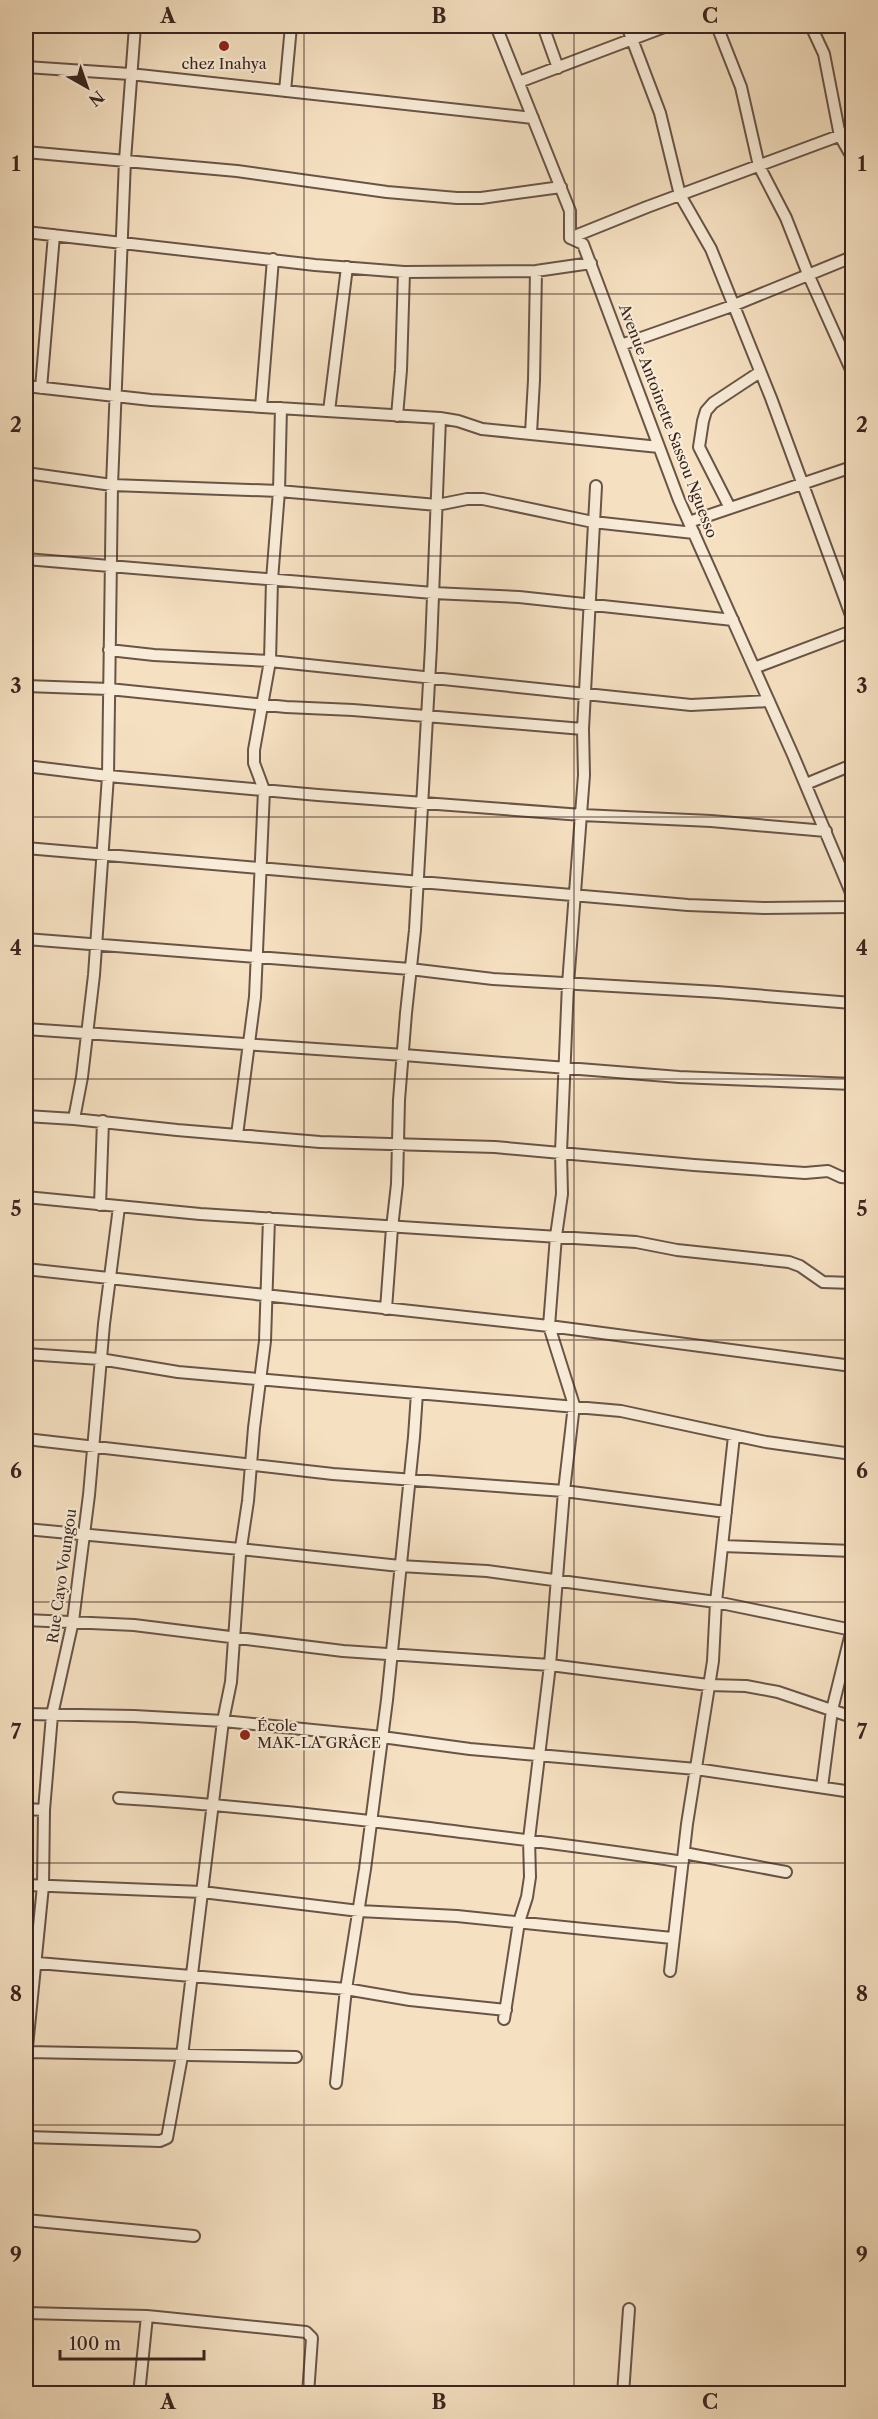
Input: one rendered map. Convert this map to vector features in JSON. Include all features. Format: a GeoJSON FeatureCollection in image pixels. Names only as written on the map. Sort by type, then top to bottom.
{"type":"FeatureCollection","features":[{"type":"Feature","properties":{"kind":"street"},"geometry":{"type":"LineString","coordinates":[[74,1119],[87,1032],[100,900],[108,776],[112,485],[125,160],[135,26]]}},
{"type":"Feature","properties":{"kind":"street"},"geometry":{"type":"LineString","coordinates":[[285,91],[291,26]]}},
{"type":"Feature","properties":{"kind":"street"},"geometry":{"type":"LineString","coordinates":[[496,26],[570,211],[570,238],[852,131]]}},
{"type":"Feature","properties":{"kind":"street"},"geometry":{"type":"LineString","coordinates":[[543,26],[558,68]]}},
{"type":"Feature","properties":{"kind":"street"},"geometry":{"type":"LineString","coordinates":[[627,26],[660,112],[680,195],[711,249],[760,372],[852,618]]}},
{"type":"Feature","properties":{"kind":"street"},"geometry":{"type":"LineString","coordinates":[[519,82],[668,26]]}},
{"type":"Feature","properties":{"kind":"street"},"geometry":{"type":"LineString","coordinates":[[717,26],[741,87],[759,166],[786,218],[808,274],[852,372]]}},
{"type":"Feature","properties":{"kind":"street"},"geometry":{"type":"LineString","coordinates":[[811,26],[824,54],[840,136],[852,157]]}},
{"type":"Feature","properties":{"kind":"street"},"geometry":{"type":"LineString","coordinates":[[26,67],[130,74],[533,118]]}},
{"type":"Feature","properties":{"kind":"street"},"geometry":{"type":"LineString","coordinates":[[26,152],[237,171],[387,192],[457,198],[481,198],[561,187]]}},
{"type":"Feature","properties":{"kind":"street"},"geometry":{"type":"LineString","coordinates":[[26,232],[404,272],[536,271],[591,263]]}},
{"type":"Feature","properties":{"kind":"street"},"geometry":{"type":"LineString","coordinates":[[41,388],[54,235]]}},
{"type":"Feature","properties":{"kind":"street","name":"Avenue Antoinette Sassou Nguesso"},"geometry":{"type":"LineString","coordinates":[[570,238],[583,244],[689,522],[806,784],[852,895]]}},
{"type":"Feature","properties":{"kind":"street"},"geometry":{"type":"LineString","coordinates":[[621,345],[732,306],[852,257]]}},
{"type":"Feature","properties":{"kind":"street"},"geometry":{"type":"LineString","coordinates":[[261,407],[273,259]]}},
{"type":"Feature","properties":{"kind":"street"},"geometry":{"type":"LineString","coordinates":[[329,411],[347,267]]}},
{"type":"Feature","properties":{"kind":"street"},"geometry":{"type":"LineString","coordinates":[[531,433],[536,271]]}},
{"type":"Feature","properties":{"kind":"street"},"geometry":{"type":"LineString","coordinates":[[398,416],[404,272]]}},
{"type":"Feature","properties":{"kind":"street"},"geometry":{"type":"LineString","coordinates":[[729,508],[699,447],[703,422],[706,411],[713,403],[760,372]]}},
{"type":"Feature","properties":{"kind":"street"},"geometry":{"type":"LineString","coordinates":[[26,386],[116,397],[440,418],[482,429],[659,447]]}},
{"type":"Feature","properties":{"kind":"street"},"geometry":{"type":"LineString","coordinates":[[237,1135],[255,997],[264,790],[254,757],[255,734],[263,705],[270,661],[281,408]]}},
{"type":"Feature","properties":{"kind":"street"},"geometry":{"type":"LineString","coordinates":[[386,1309],[397,1184],[427,716],[440,418]]}},
{"type":"Feature","properties":{"kind":"street"},"geometry":{"type":"LineString","coordinates":[[689,522],[852,467]]}},
{"type":"Feature","properties":{"kind":"street"},"geometry":{"type":"LineString","coordinates":[[26,473],[112,485],[279,491],[437,505],[467,499],[483,499],[593,522],[694,533]]}},
{"type":"Feature","properties":{"kind":"street"},"geometry":{"type":"LineString","coordinates":[[31,1963],[346,1989],[505,2014],[519,1922],[527,1897],[530,1877],[529,1839],[535,1806],[538,1754],[550,1665],[564,1491],[574,1405],[549,1326],[556,1236],[562,1194],[561,1152],[568,984],[582,815],[583,729],[596,486]]}},
{"type":"Feature","properties":{"kind":"street"},"geometry":{"type":"LineString","coordinates":[[26,559],[433,593],[519,597],[733,620]]}},
{"type":"Feature","properties":{"kind":"street"},"geometry":{"type":"LineString","coordinates":[[754,668],[852,631]]}},
{"type":"Feature","properties":{"kind":"street"},"geometry":{"type":"LineString","coordinates":[[109,650],[154,655],[270,661],[691,705],[769,701]]}},
{"type":"Feature","properties":{"kind":"street"},"geometry":{"type":"LineString","coordinates":[[26,686],[109,689],[263,705],[583,729]]}},
{"type":"Feature","properties":{"kind":"street"},"geometry":{"type":"LineString","coordinates":[[806,784],[852,765]]}},
{"type":"Feature","properties":{"kind":"street"},"geometry":{"type":"LineString","coordinates":[[26,766],[108,776],[421,803],[582,815],[711,821],[825,831]]}},
{"type":"Feature","properties":{"kind":"street"},"geometry":{"type":"LineString","coordinates":[[26,848],[260,870],[416,880],[688,905],[764,908],[852,907]]}},
{"type":"Feature","properties":{"kind":"street"},"geometry":{"type":"LineString","coordinates":[[26,939],[410,969],[493,979],[706,991],[852,1003]]}},
{"type":"Feature","properties":{"kind":"street"},"geometry":{"type":"LineString","coordinates":[[26,1029],[679,1077],[852,1084]]}},
{"type":"Feature","properties":{"kind":"street"},"geometry":{"type":"LineString","coordinates":[[26,1116],[320,1142],[398,1143],[561,1152],[794,1172],[828,1171],[841,1177],[852,1178]]}},
{"type":"Feature","properties":{"kind":"street"},"geometry":{"type":"LineString","coordinates":[[100,1205],[103,1122]]}},
{"type":"Feature","properties":{"kind":"street"},"geometry":{"type":"LineString","coordinates":[[26,1197],[119,1207],[392,1228],[636,1242],[677,1250],[789,1262],[800,1266],[823,1282],[852,1283]]}},
{"type":"Feature","properties":{"kind":"street","name":"Rue Cayo Voungou"},"geometry":{"type":"LineString","coordinates":[[26,2057],[31,1963],[44,1886],[44,1810],[52,1716],[73,1621],[93,1448],[100,1359],[119,1207]]}},
{"type":"Feature","properties":{"kind":"street"},"geometry":{"type":"LineString","coordinates":[[26,2137],[160,2141],[167,2138],[182,2056],[212,1804],[223,1721],[231,1682],[240,1549],[248,1501],[250,1465],[265,1341],[269,1218]]}},
{"type":"Feature","properties":{"kind":"street"},"geometry":{"type":"LineString","coordinates":[[26,1269],[549,1326],[852,1366]]}},
{"type":"Feature","properties":{"kind":"street"},"geometry":{"type":"LineString","coordinates":[[26,1354],[100,1359],[178,1372],[574,1405],[641,1414],[766,1442],[852,1454]]}},
{"type":"Feature","properties":{"kind":"street"},"geometry":{"type":"LineString","coordinates":[[336,2083],[346,1989],[359,1911],[382,1737],[417,1393]]}},
{"type":"Feature","properties":{"kind":"street"},"geometry":{"type":"LineString","coordinates":[[670,1971],[683,1857],[713,1661],[716,1602],[734,1436]]}},
{"type":"Feature","properties":{"kind":"street"},"geometry":{"type":"LineString","coordinates":[[26,1439],[250,1465],[564,1491],[726,1512]]}},
{"type":"Feature","properties":{"kind":"street"},"geometry":{"type":"LineString","coordinates":[[26,1530],[400,1566],[487,1571],[716,1602],[852,1630],[832,1710],[822,1787]]}},
{"type":"Feature","properties":{"kind":"street"},"geometry":{"type":"LineString","coordinates":[[722,1546],[852,1551]]}},
{"type":"Feature","properties":{"kind":"street"},"geometry":{"type":"LineString","coordinates":[[26,1620],[134,1625],[391,1654],[550,1665],[708,1685],[767,1689],[852,1717]]}},
{"type":"Feature","properties":{"kind":"street"},"geometry":{"type":"LineString","coordinates":[[26,1714],[134,1716],[223,1721],[382,1737],[470,1749],[696,1769],[852,1792]]}},
{"type":"Feature","properties":{"kind":"street"},"geometry":{"type":"LineString","coordinates":[[118,1798],[212,1804],[370,1821],[683,1857],[786,1872]]}},
{"type":"Feature","properties":{"kind":"street"},"geometry":{"type":"LineString","coordinates":[[26,1809],[44,1810]]}},
{"type":"Feature","properties":{"kind":"street"},"geometry":{"type":"LineString","coordinates":[[26,1885],[202,1892],[359,1911],[519,1922],[672,1938]]}},
{"type":"Feature","properties":{"kind":"street"},"geometry":{"type":"LineString","coordinates":[[26,2052],[296,2057]]}},
{"type":"Feature","properties":{"kind":"street"},"geometry":{"type":"LineString","coordinates":[[26,2220],[194,2236]]}},
{"type":"Feature","properties":{"kind":"street"},"geometry":{"type":"LineString","coordinates":[[623,2394],[629,2309]]}},
{"type":"Feature","properties":{"kind":"street"},"geometry":{"type":"LineString","coordinates":[[26,2313],[147,2316],[306,2332],[312,2338],[313,2348],[308,2394]]}},
{"type":"Feature","properties":{"kind":"street"},"geometry":{"type":"LineString","coordinates":[[139,2394],[147,2316]]}},
{"type":"Feature","properties":{"kind":"place","name":"chez Inahya"},"geometry":{"type":"Point","coordinates":[224,46]}},
{"type":"Feature","properties":{"kind":"place","name":"École MAK-LA GRÂCE"},"geometry":{"type":"Point","coordinates":[245,1735]}}]}
